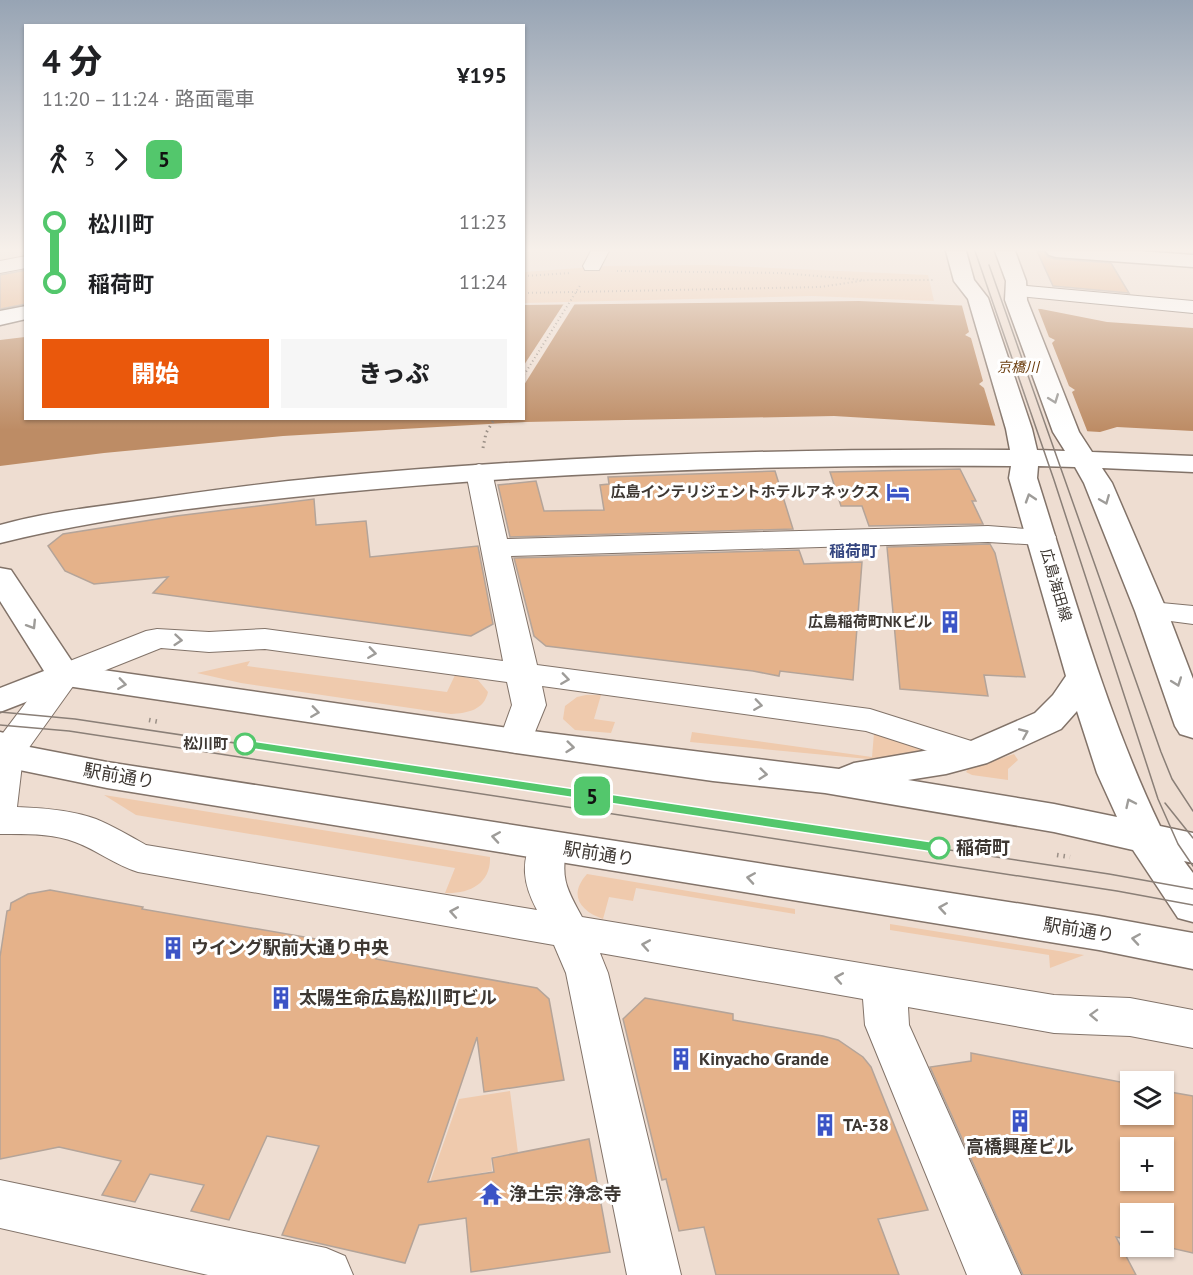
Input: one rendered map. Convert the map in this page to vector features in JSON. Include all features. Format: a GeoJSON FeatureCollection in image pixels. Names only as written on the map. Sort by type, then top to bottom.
{"type":"FeatureCollection","features":[{"type":"Feature","properties":{"kind":"street","name":"広島海田線"},"geometry":{"type":"LineString","coordinates":[[981,310],[1022,443],[1023,478],[1112,763],[1146,838],[1193,906]]}},
{"type":"Feature","properties":{"kind":"street"},"geometry":{"type":"LineString","coordinates":[[1022,310],[1066,432],[1098,483],[1151,611],[1193,726]]}},
{"type":"Feature","properties":{"kind":"street"},"geometry":{"type":"LineString","coordinates":[[0,318],[24,312]]}},
{"type":"Feature","properties":{"kind":"street"},"geometry":{"type":"LineString","coordinates":[[0,534],[36,524],[287,489],[479,472],[1022,443],[1082,459],[1193,464]]}},
{"type":"Feature","properties":{"kind":"street"},"geometry":{"type":"LineString","coordinates":[[479,472],[529,705],[516,741]]}},
{"type":"Feature","properties":{"kind":"street"},"geometry":{"type":"LineString","coordinates":[[495,548],[988,534],[1042,537]]}},
{"type":"Feature","properties":{"kind":"street"},"geometry":{"type":"LineString","coordinates":[[0,577],[64,675],[516,741],[713,768],[825,780],[1054,818],[1193,848]]}},
{"type":"Feature","properties":{"kind":"street"},"geometry":{"type":"LineString","coordinates":[[1151,611],[1193,615]]}},
{"type":"Feature","properties":{"kind":"street"},"geometry":{"type":"LineString","coordinates":[[0,701],[157,638],[209,642],[266,639],[870,720],[974,754]]}},
{"type":"Feature","properties":{"kind":"street"},"geometry":{"type":"LineString","coordinates":[[0,804],[2,749],[64,675]]}},
{"type":"Feature","properties":{"kind":"street"},"geometry":{"type":"LineString","coordinates":[[825,780],[946,761],[974,754],[1048,721],[1065,703],[1083,676]]}},
{"type":"Feature","properties":{"kind":"street","name":"駅前通り"},"geometry":{"type":"LineString","coordinates":[[2,749],[118,777],[1160,943],[1193,951]]}},
{"type":"Feature","properties":{"kind":"street"},"geometry":{"type":"LineString","coordinates":[[0,820],[38,821],[83,829],[138,858],[1054,1014],[1130,1017],[1193,1029]]}},
{"type":"Feature","properties":{"kind":"street"},"geometry":{"type":"LineString","coordinates":[[548,846],[542,867],[546,893],[569,932],[587,973],[654,1275]]}},
{"type":"Feature","properties":{"kind":"street"},"geometry":{"type":"LineString","coordinates":[[884,985],[887,1025],[994,1275]]}},
{"type":"Feature","properties":{"kind":"street"},"geometry":{"type":"LineString","coordinates":[[1130,1017],[1193,1008]]}},
{"type":"Feature","properties":{"kind":"street"},"geometry":{"type":"LineString","coordinates":[[0,1204],[326,1275]]}},
{"type":"Feature","properties":{"kind":"path"},"geometry":{"type":"LineString","coordinates":[[525,373],[565,310]]}},
{"type":"Feature","properties":{"kind":"path"},"geometry":{"type":"LineString","coordinates":[[486,433],[494,420]]}},
{"type":"Feature","properties":{"kind":"path"},"geometry":{"type":"LineString","coordinates":[[149,720],[159,722]]}},
{"type":"Feature","properties":{"kind":"path"},"geometry":{"type":"LineString","coordinates":[[1057,855],[1070,857]]}},
{"type":"Feature","properties":{"kind":"shaded area"},"geometry":{"type":"Polygon","coordinates":[[[250,661],[247,666],[447,692],[455,675],[478,680],[488,692],[479,707],[463,713],[451,714],[241,683],[197,673],[250,661]]]}},
{"type":"Feature","properties":{"kind":"shaded area"},"geometry":{"type":"Polygon","coordinates":[[[601,695],[594,719],[615,722],[611,733],[575,730],[563,719],[565,706],[577,697],[601,695]]]}},
{"type":"Feature","properties":{"kind":"shaded area"},"geometry":{"type":"Polygon","coordinates":[[[692,732],[872,757],[874,733],[929,748],[930,754],[868,759],[690,742],[692,732]]]}},
{"type":"Feature","properties":{"kind":"shaded area"},"geometry":{"type":"Polygon","coordinates":[[[1014,754],[1018,760],[1008,769],[1008,780],[972,775],[966,772],[968,769],[1014,754]]]}},
{"type":"Feature","properties":{"kind":"shaded area"},"geometry":{"type":"Polygon","coordinates":[[[104,795],[490,857],[489,866],[483,881],[477,886],[462,892],[445,893],[455,868],[136,815],[104,795]]]}},
{"type":"Feature","properties":{"kind":"shaded area"},"geometry":{"type":"Polygon","coordinates":[[[587,874],[795,909],[795,914],[636,888],[633,901],[609,897],[603,919],[588,912],[579,901],[578,889],[587,874]]]}},
{"type":"Feature","properties":{"kind":"shaded area"},"geometry":{"type":"Polygon","coordinates":[[[890,924],[1084,955],[1050,968],[1049,955],[890,930],[890,924]]]}},
{"type":"Feature","properties":{"kind":"shaded area"},"geometry":{"type":"Polygon","coordinates":[[[510,1091],[518,1153],[491,1157],[492,1171],[430,1182],[459,1099],[510,1091]]]}},
{"type":"Feature","properties":{"kind":"water","name":"京橋川"},"geometry":{"type":"Polygon","coordinates":[[[525,310],[1049,310],[1107,322],[1193,328],[1193,431],[1117,427],[1100,432],[834,416],[525,422],[283,436],[104,453],[0,466],[0,340],[24,337],[24,420],[525,420],[525,310]]]}},
{"type":"Feature","properties":{"kind":"pier"},"geometry":{"type":"Polygon","coordinates":[[[559,310],[571,310],[525,383],[525,363],[559,310]]]}},
{"type":"Feature","properties":{"kind":"pier"},"geometry":{"type":"Polygon","coordinates":[[[963,310],[1039,310],[1049,337],[1055,340],[1052,343],[1069,386],[1075,390],[1072,392],[1088,433],[996,428],[984,388],[979,384],[983,381],[971,338],[965,335],[969,332],[963,310]]]}},
{"type":"Feature","properties":{"kind":"building"},"geometry":{"type":"Polygon","coordinates":[[[960,469],[976,501],[972,501],[983,524],[869,526],[862,506],[841,506],[830,472],[960,469]]]}},
{"type":"Feature","properties":{"kind":"building"},"geometry":{"type":"Polygon","coordinates":[[[775,471],[793,529],[510,537],[498,485],[536,481],[544,511],[604,510],[600,485],[609,484],[608,477],[775,471]]]}},
{"type":"Feature","properties":{"kind":"building"},"geometry":{"type":"Polygon","coordinates":[[[314,499],[316,525],[366,521],[370,557],[478,546],[493,624],[471,636],[153,593],[168,577],[94,584],[65,571],[48,546],[63,534],[176,516],[314,499]]]}},
{"type":"Feature","properties":{"kind":"building","name":"広島稲荷町NKビル"},"geometry":{"type":"Polygon","coordinates":[[[990,544],[995,553],[1025,677],[984,675],[988,696],[900,689],[887,547],[990,544]]]}},
{"type":"Feature","properties":{"kind":"building"},"geometry":{"type":"Polygon","coordinates":[[[799,550],[804,564],[862,562],[853,680],[780,671],[779,676],[546,646],[534,636],[514,558],[799,550]]]}},
{"type":"Feature","properties":{"kind":"building"},"geometry":{"type":"Polygon","coordinates":[[[50,890],[143,907],[142,909],[380,950],[376,959],[537,988],[549,999],[564,1080],[484,1092],[477,1037],[428,1182],[494,1172],[492,1158],[589,1139],[610,1252],[471,1272],[466,1218],[419,1225],[405,1263],[282,1235],[319,1146],[267,1136],[229,1220],[191,1211],[204,1185],[150,1174],[135,1202],[102,1195],[121,1161],[59,1147],[0,1159],[0,957],[7,911],[10,910],[11,903],[28,894],[50,890]]]}},
{"type":"Feature","properties":{"kind":"building"},"geometry":{"type":"Polygon","coordinates":[[[645,998],[733,1014],[733,1020],[838,1040],[863,1057],[871,1067],[928,1210],[878,1219],[899,1275],[716,1275],[704,1227],[679,1231],[666,1179],[662,1180],[623,1019],[645,998]]]}},
{"type":"Feature","properties":{"kind":"building"},"geometry":{"type":"Polygon","coordinates":[[[971,1053],[1120,1082],[1120,1125],[1174,1125],[1174,1093],[1193,1096],[1193,1253],[1174,1249],[1174,1203],[1120,1203],[1120,1238],[1116,1237],[1120,1245],[1120,1257],[1127,1257],[1136,1275],[1023,1275],[930,1067],[971,1061],[971,1053]]]}},
{"type":"Feature","properties":{"kind":"tram line"},"geometry":{"type":"LineString","coordinates":[[996,310],[1054,480],[1158,799],[1178,844],[1193,866]]}},
{"type":"Feature","properties":{"kind":"tram line"},"geometry":{"type":"LineString","coordinates":[[1005,310],[1161,752],[1172,779],[1193,811]]}},
{"type":"Feature","properties":{"kind":"tram line"},"geometry":{"type":"LineString","coordinates":[[0,712],[75,719],[1109,874],[1193,889]]}},
{"type":"Feature","properties":{"kind":"tram line"},"geometry":{"type":"LineString","coordinates":[[0,725],[69,731],[1117,891],[1193,905]]}},
{"type":"Feature","properties":{"kind":"tram line","name":"5"},"geometry":{"type":"LineString","coordinates":[[245,744],[939,848]]}},
{"type":"Feature","properties":{"kind":"tram line"},"geometry":{"type":"LineString","coordinates":[[1165,803],[1193,838]]}},
{"type":"Feature","properties":{"kind":"place","name":"広島インテリジェントホテルアネックス"},"geometry":{"type":"Point","coordinates":[898,492]}},
{"type":"Feature","properties":{"kind":"place","name":"広島稲荷町NKビル"},"geometry":{"type":"Point","coordinates":[950,622]}},
{"type":"Feature","properties":{"kind":"place","name":"松川町"},"geometry":{"type":"Point","coordinates":[245,744]}},
{"type":"Feature","properties":{"kind":"place","name":"稲荷町"},"geometry":{"type":"Point","coordinates":[939,848]}},
{"type":"Feature","properties":{"kind":"place","name":"ウイング駅前大通り中央"},"geometry":{"type":"Point","coordinates":[173,948]}},
{"type":"Feature","properties":{"kind":"place","name":"太陽生命広島松川町ビル"},"geometry":{"type":"Point","coordinates":[281,998]}},
{"type":"Feature","properties":{"kind":"place","name":"Kinyacho Grande"},"geometry":{"type":"Point","coordinates":[681,1059]}},
{"type":"Feature","properties":{"kind":"place","name":"高橋興産ビル"},"geometry":{"type":"Point","coordinates":[1020,1121]}},
{"type":"Feature","properties":{"kind":"place","name":"TA-38"},"geometry":{"type":"Point","coordinates":[825,1125]}},
{"type":"Feature","properties":{"kind":"place","name":"浄土宗 浄念寺"},"geometry":{"type":"Point","coordinates":[491,1194]}},
{"type":"Feature","properties":{"kind":"district","name":"稲荷町"},"geometry":{"type":"Point","coordinates":[853,551]}}]}
